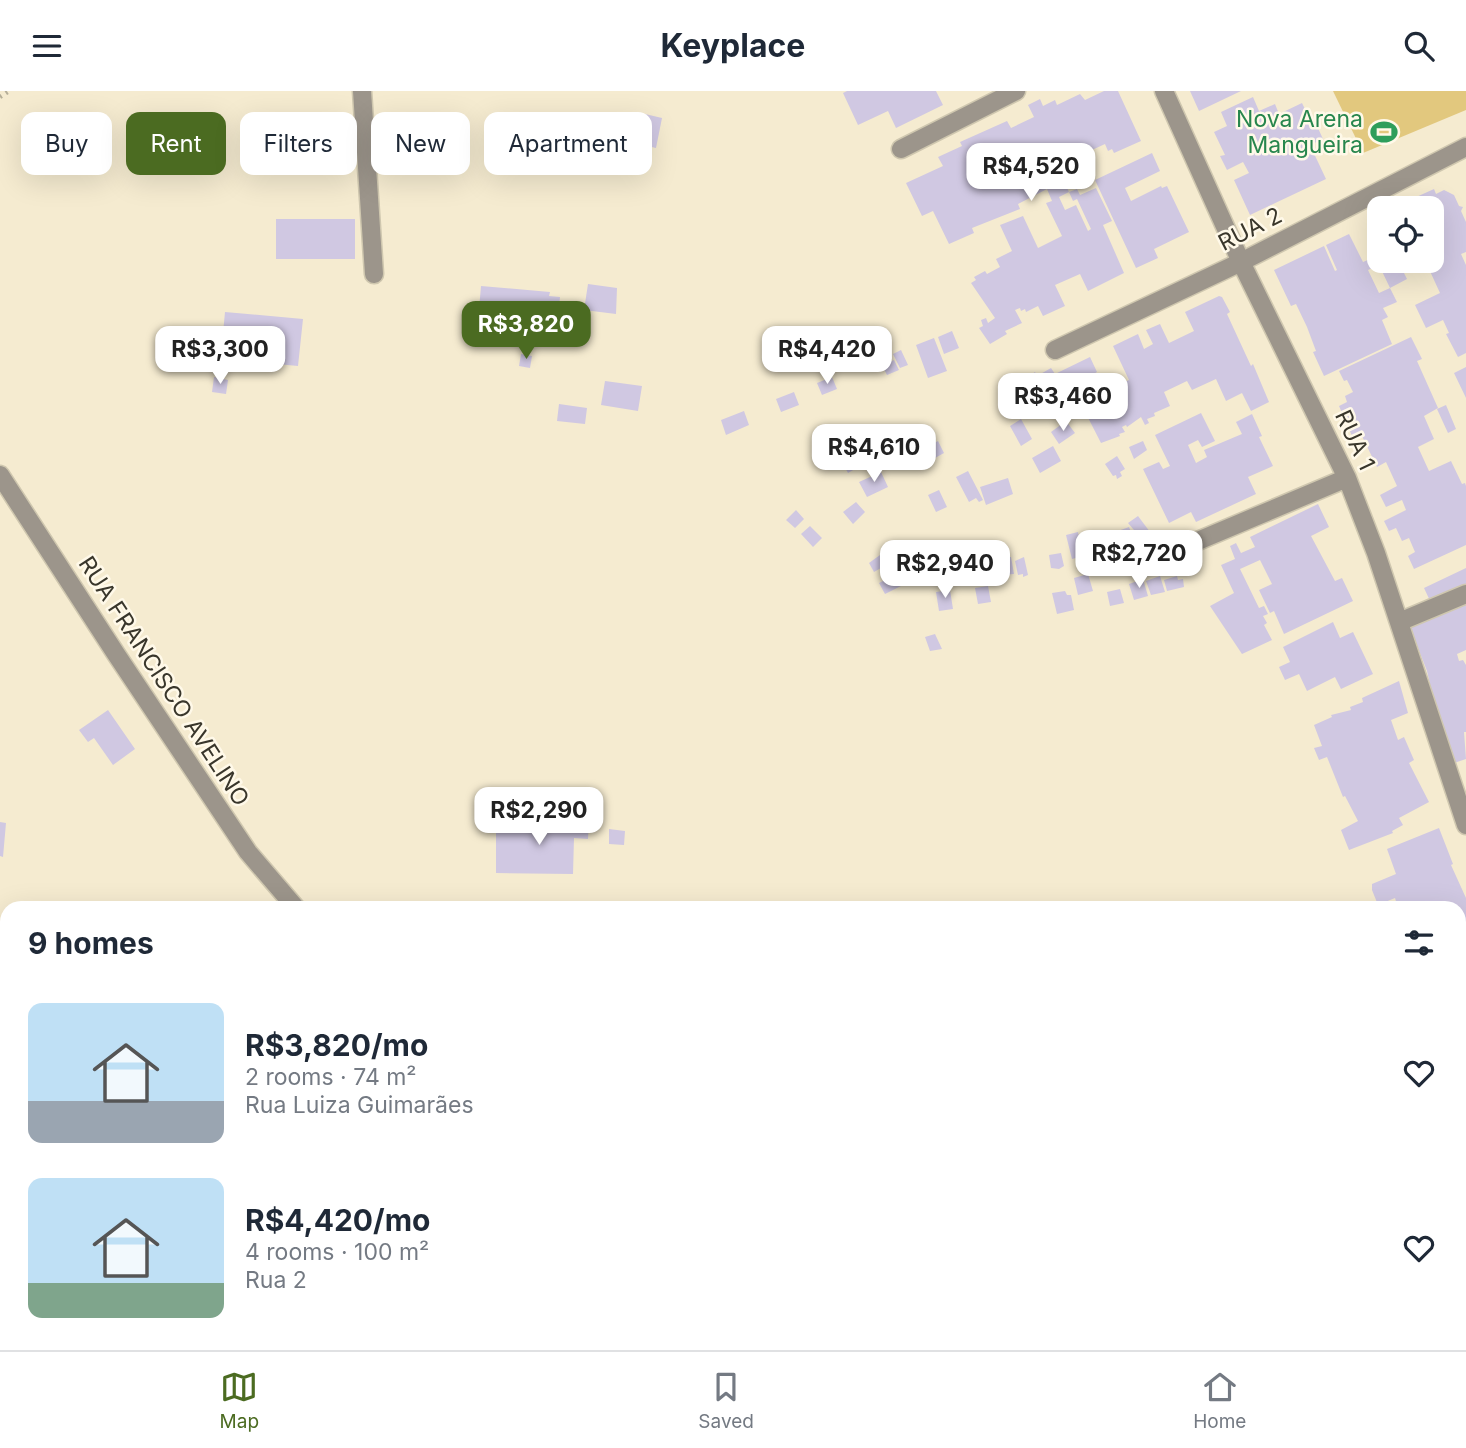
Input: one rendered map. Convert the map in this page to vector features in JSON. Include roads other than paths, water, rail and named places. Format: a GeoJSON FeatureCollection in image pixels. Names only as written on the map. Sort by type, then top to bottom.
{"type":"FeatureCollection","features":[{"type":"Feature","properties":{"kind":"street"},"geometry":{"type":"LineString","coordinates":[[362,91],[374,274]]}},
{"type":"Feature","properties":{"kind":"street"},"geometry":{"type":"LineString","coordinates":[[901,149],[1016,91]]}},
{"type":"Feature","properties":{"kind":"street","name":"RUA 1"},"geometry":{"type":"LineString","coordinates":[[1164,91],[1241,262],[1348,478],[1462,803],[1466,825]]}},
{"type":"Feature","properties":{"kind":"street","name":"RUA 2"},"geometry":{"type":"LineString","coordinates":[[1055,350],[1241,262],[1466,147]]}},
{"type":"Feature","properties":{"kind":"street","name":"RUA FRANCISCO AVELINO"},"geometry":{"type":"LineString","coordinates":[[0,475],[248,852],[290,901]]}},
{"type":"Feature","properties":{"kind":"street"},"geometry":{"type":"LineString","coordinates":[[1174,551],[1348,478]]}},
{"type":"Feature","properties":{"kind":"street"},"geometry":{"type":"LineString","coordinates":[[1399,622],[1466,594]]}},
{"type":"Feature","properties":{"kind":"place","name":"Nova Arena Mangueira"},"geometry":{"type":"Point","coordinates":[1384,132]}}]}
